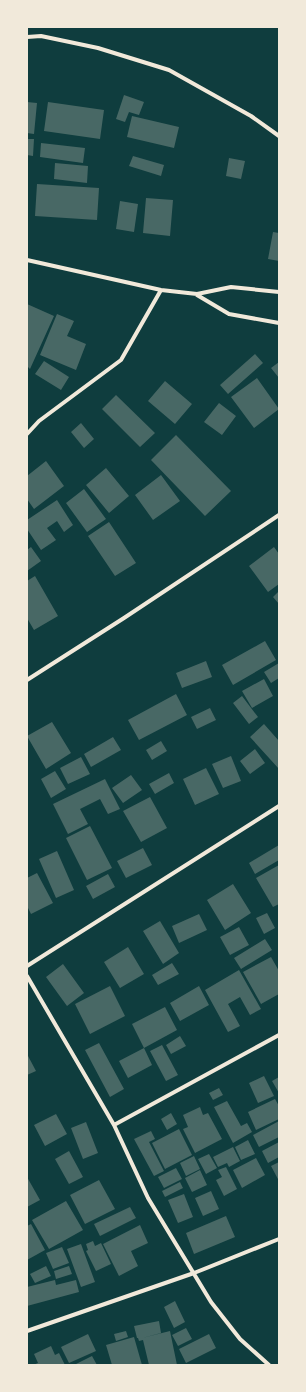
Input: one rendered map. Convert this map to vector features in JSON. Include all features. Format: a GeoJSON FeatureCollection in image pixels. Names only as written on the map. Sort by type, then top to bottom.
{"type":"FeatureCollection","features":[{"type":"Feature","properties":{"kind":"street"},"geometry":{"type":"LineString","coordinates":[[27,37],[41,36],[98,48],[169,70],[251,116],[279,136]]}},
{"type":"Feature","properties":{"kind":"street"},"geometry":{"type":"LineString","coordinates":[[27,261],[161,290],[197,294],[231,287],[279,292]]}},
{"type":"Feature","properties":{"kind":"street"},"geometry":{"type":"LineString","coordinates":[[27,434],[39,422],[120,360],[161,290]]}},
{"type":"Feature","properties":{"kind":"street"},"geometry":{"type":"LineString","coordinates":[[197,294],[229,314],[279,323]]}},
{"type":"Feature","properties":{"kind":"street"},"geometry":{"type":"LineString","coordinates":[[27,680],[124,618],[279,515]]}},
{"type":"Feature","properties":{"kind":"street"},"geometry":{"type":"LineString","coordinates":[[27,966],[279,806]]}},
{"type":"Feature","properties":{"kind":"street"},"geometry":{"type":"LineString","coordinates":[[27,976],[114,1125],[148,1198],[211,1302],[240,1339],[269,1365]]}},
{"type":"Feature","properties":{"kind":"street"},"geometry":{"type":"LineString","coordinates":[[114,1125],[279,1035]]}},
{"type":"Feature","properties":{"kind":"street"},"geometry":{"type":"LineString","coordinates":[[27,1331],[194,1273],[279,1239]]}},
{"type":"Feature","properties":{"kind":"building"},"geometry":{"type":"Polygon","coordinates":[[[124,95],[144,102],[139,115],[129,112],[125,122],[116,119],[124,95]]]}},
{"type":"Feature","properties":{"kind":"building"},"geometry":{"type":"Polygon","coordinates":[[[27,102],[37,103],[34,134],[27,133],[27,102]]]}},
{"type":"Feature","properties":{"kind":"building"},"geometry":{"type":"Polygon","coordinates":[[[48,102],[104,110],[100,139],[44,131],[48,102]]]}},
{"type":"Feature","properties":{"kind":"building"},"geometry":{"type":"Polygon","coordinates":[[[132,116],[179,127],[174,148],[127,137],[132,116]]]}},
{"type":"Feature","properties":{"kind":"building"},"geometry":{"type":"Polygon","coordinates":[[[27,139],[34,139],[33,156],[27,155],[27,139]]]}},
{"type":"Feature","properties":{"kind":"building"},"geometry":{"type":"Polygon","coordinates":[[[41,143],[85,148],[83,163],[40,157],[41,143]]]}},
{"type":"Feature","properties":{"kind":"building"},"geometry":{"type":"Polygon","coordinates":[[[133,156],[164,165],[161,176],[129,166],[133,156]]]}},
{"type":"Feature","properties":{"kind":"building"},"geometry":{"type":"Polygon","coordinates":[[[229,158],[245,161],[241,179],[226,176],[229,158]]]}},
{"type":"Feature","properties":{"kind":"building"},"geometry":{"type":"Polygon","coordinates":[[[55,163],[88,166],[87,183],[54,179],[55,163]]]}},
{"type":"Feature","properties":{"kind":"building"},"geometry":{"type":"Polygon","coordinates":[[[37,184],[99,188],[97,220],[35,216],[37,184]]]}},
{"type":"Feature","properties":{"kind":"building"},"geometry":{"type":"Polygon","coordinates":[[[146,198],[173,200],[170,236],[143,233],[146,198]]]}},
{"type":"Feature","properties":{"kind":"building"},"geometry":{"type":"Polygon","coordinates":[[[120,201],[138,204],[134,232],[116,229],[120,201]]]}},
{"type":"Feature","properties":{"kind":"building"},"geometry":{"type":"Polygon","coordinates":[[[273,232],[279,233],[279,261],[268,259],[273,232]]]}},
{"type":"Feature","properties":{"kind":"building"},"geometry":{"type":"Polygon","coordinates":[[[27,304],[54,316],[30,369],[27,366],[27,304]]]}},
{"type":"Feature","properties":{"kind":"building"},"geometry":{"type":"Polygon","coordinates":[[[57,314],[74,321],[67,336],[86,344],[76,370],[40,355],[57,314]]]}},
{"type":"Feature","properties":{"kind":"building"},"geometry":{"type":"Polygon","coordinates":[[[255,354],[263,363],[228,394],[220,385],[255,354]]]}},
{"type":"Feature","properties":{"kind":"building"},"geometry":{"type":"Polygon","coordinates":[[[44,361],[69,377],[61,390],[35,374],[44,361]]]}},
{"type":"Feature","properties":{"kind":"building"},"geometry":{"type":"Polygon","coordinates":[[[279,362],[279,378],[271,368],[279,362]]]}},
{"type":"Feature","properties":{"kind":"building"},"geometry":{"type":"Polygon","coordinates":[[[257,378],[279,409],[254,428],[231,397],[257,378]]]}},
{"type":"Feature","properties":{"kind":"building"},"geometry":{"type":"Polygon","coordinates":[[[165,381],[192,404],[175,424],[148,401],[165,381]]]}},
{"type":"Feature","properties":{"kind":"building"},"geometry":{"type":"Polygon","coordinates":[[[116,395],[155,433],[140,447],[102,409],[116,395]]]}},
{"type":"Feature","properties":{"kind":"building"},"geometry":{"type":"Polygon","coordinates":[[[219,403],[236,416],[222,435],[204,422],[219,403]]]}},
{"type":"Feature","properties":{"kind":"building"},"geometry":{"type":"Polygon","coordinates":[[[81,423],[94,439],[84,448],[71,432],[81,423]]]}},
{"type":"Feature","properties":{"kind":"building"},"geometry":{"type":"Polygon","coordinates":[[[176,435],[231,491],[205,516],[151,460],[176,435]]]}},
{"type":"Feature","properties":{"kind":"building"},"geometry":{"type":"Polygon","coordinates":[[[46,461],[64,486],[34,509],[27,499],[27,476],[46,461]]]}},
{"type":"Feature","properties":{"kind":"building"},"geometry":{"type":"Polygon","coordinates":[[[106,468],[129,496],[109,513],[86,485],[106,468]]]}},
{"type":"Feature","properties":{"kind":"building"},"geometry":{"type":"Polygon","coordinates":[[[161,475],[180,501],[153,520],[135,495],[161,475]]]}},
{"type":"Feature","properties":{"kind":"building"},"geometry":{"type":"Polygon","coordinates":[[[84,489],[106,519],[87,532],[66,503],[84,489]]]}},
{"type":"Feature","properties":{"kind":"building"},"geometry":{"type":"Polygon","coordinates":[[[57,500],[73,525],[64,532],[57,521],[47,528],[56,540],[41,550],[27,529],[27,520],[57,500]]]}},
{"type":"Feature","properties":{"kind":"building"},"geometry":{"type":"Polygon","coordinates":[[[109,522],[136,563],[115,576],[88,536],[109,522]]]}},
{"type":"Feature","properties":{"kind":"building"},"geometry":{"type":"Polygon","coordinates":[[[31,547],[41,561],[27,571],[27,550],[31,547]]]}},
{"type":"Feature","properties":{"kind":"building"},"geometry":{"type":"Polygon","coordinates":[[[274,547],[279,554],[279,584],[268,592],[249,566],[274,547]]]}},
{"type":"Feature","properties":{"kind":"building"},"geometry":{"type":"Polygon","coordinates":[[[35,576],[58,616],[34,630],[27,618],[27,581],[35,576]]]}},
{"type":"Feature","properties":{"kind":"building"},"geometry":{"type":"Polygon","coordinates":[[[279,591],[279,604],[273,597],[279,591]]]}},
{"type":"Feature","properties":{"kind":"building"},"geometry":{"type":"Polygon","coordinates":[[[265,641],[276,660],[233,685],[222,665],[265,641]]]}},
{"type":"Feature","properties":{"kind":"building"},"geometry":{"type":"Polygon","coordinates":[[[206,661],[212,677],[182,688],[176,673],[206,661]]]}},
{"type":"Feature","properties":{"kind":"building"},"geometry":{"type":"Polygon","coordinates":[[[279,663],[279,678],[271,683],[264,672],[279,663]]]}},
{"type":"Feature","properties":{"kind":"building"},"geometry":{"type":"Polygon","coordinates":[[[264,679],[273,696],[252,708],[242,691],[264,679]]]}},
{"type":"Feature","properties":{"kind":"building"},"geometry":{"type":"Polygon","coordinates":[[[176,694],[187,715],[139,740],[128,720],[176,694]]]}},
{"type":"Feature","properties":{"kind":"building"},"geometry":{"type":"Polygon","coordinates":[[[242,696],[258,717],[249,724],[233,703],[242,696]]]}},
{"type":"Feature","properties":{"kind":"building"},"geometry":{"type":"Polygon","coordinates":[[[210,708],[216,720],[197,729],[191,717],[210,708]]]}},
{"type":"Feature","properties":{"kind":"building"},"geometry":{"type":"Polygon","coordinates":[[[52,722],[71,753],[46,769],[27,736],[52,722]]]}},
{"type":"Feature","properties":{"kind":"building"},"geometry":{"type":"Polygon","coordinates":[[[264,724],[279,741],[279,769],[250,737],[264,724]]]}},
{"type":"Feature","properties":{"kind":"building"},"geometry":{"type":"Polygon","coordinates":[[[113,737],[121,750],[91,767],[84,754],[113,737]]]}},
{"type":"Feature","properties":{"kind":"building"},"geometry":{"type":"Polygon","coordinates":[[[161,741],[167,751],[152,760],[146,750],[161,741]]]}},
{"type":"Feature","properties":{"kind":"building"},"geometry":{"type":"Polygon","coordinates":[[[255,749],[265,763],[250,774],[240,761],[255,749]]]}},
{"type":"Feature","properties":{"kind":"building"},"geometry":{"type":"Polygon","coordinates":[[[231,756],[241,781],[223,788],[212,764],[231,756]]]}},
{"type":"Feature","properties":{"kind":"building"},"geometry":{"type":"Polygon","coordinates":[[[81,757],[90,774],[68,784],[60,768],[81,757]]]}},
{"type":"Feature","properties":{"kind":"building"},"geometry":{"type":"Polygon","coordinates":[[[206,768],[219,794],[195,805],[183,779],[206,768]]]}},
{"type":"Feature","properties":{"kind":"building"},"geometry":{"type":"Polygon","coordinates":[[[55,771],[66,789],[51,798],[41,779],[55,771]]]}},
{"type":"Feature","properties":{"kind":"building"},"geometry":{"type":"Polygon","coordinates":[[[169,773],[174,783],[155,794],[149,784],[169,773]]]}},
{"type":"Feature","properties":{"kind":"building"},"geometry":{"type":"Polygon","coordinates":[[[131,775],[142,790],[123,803],[112,788],[131,775]]]}},
{"type":"Feature","properties":{"kind":"building"},"geometry":{"type":"Polygon","coordinates":[[[105,779],[120,809],[108,814],[100,799],[80,809],[88,824],[68,834],[53,804],[105,779]]]}},
{"type":"Feature","properties":{"kind":"building"},"geometry":{"type":"Polygon","coordinates":[[[150,797],[167,828],[141,842],[123,811],[150,797]]]}},
{"type":"Feature","properties":{"kind":"building"},"geometry":{"type":"Polygon","coordinates":[[[90,826],[112,868],[87,880],[66,838],[90,826]]]}},
{"type":"Feature","properties":{"kind":"building"},"geometry":{"type":"Polygon","coordinates":[[[279,845],[279,860],[255,874],[249,863],[279,845]]]}},
{"type":"Feature","properties":{"kind":"building"},"geometry":{"type":"Polygon","coordinates":[[[143,848],[152,865],[126,878],[117,861],[143,848]]]}},
{"type":"Feature","properties":{"kind":"building"},"geometry":{"type":"Polygon","coordinates":[[[57,851],[74,890],[56,898],[39,859],[57,851]]]}},
{"type":"Feature","properties":{"kind":"building"},"geometry":{"type":"Polygon","coordinates":[[[279,865],[279,904],[273,907],[256,878],[279,865]]]}},
{"type":"Feature","properties":{"kind":"building"},"geometry":{"type":"Polygon","coordinates":[[[37,873],[53,903],[31,914],[27,906],[27,878],[37,873]]]}},
{"type":"Feature","properties":{"kind":"building"},"geometry":{"type":"Polygon","coordinates":[[[108,874],[115,887],[93,899],[86,886],[108,874]]]}},
{"type":"Feature","properties":{"kind":"building"},"geometry":{"type":"Polygon","coordinates":[[[233,884],[251,913],[225,930],[207,900],[233,884]]]}},
{"type":"Feature","properties":{"kind":"building"},"geometry":{"type":"Polygon","coordinates":[[[267,913],[275,928],[264,934],[256,918],[267,913]]]}},
{"type":"Feature","properties":{"kind":"building"},"geometry":{"type":"Polygon","coordinates":[[[199,914],[207,930],[179,943],[172,926],[199,914]]]}},
{"type":"Feature","properties":{"kind":"building"},"geometry":{"type":"Polygon","coordinates":[[[160,921],[179,953],[163,964],[143,931],[160,921]]]}},
{"type":"Feature","properties":{"kind":"building"},"geometry":{"type":"Polygon","coordinates":[[[239,927],[249,945],[230,955],[220,937],[239,927]]]}},
{"type":"Feature","properties":{"kind":"building"},"geometry":{"type":"Polygon","coordinates":[[[265,939],[272,950],[241,969],[234,958],[265,939]]]}},
{"type":"Feature","properties":{"kind":"building"},"geometry":{"type":"Polygon","coordinates":[[[128,947],[144,974],[120,988],[104,962],[128,947]]]}},
{"type":"Feature","properties":{"kind":"building"},"geometry":{"type":"Polygon","coordinates":[[[271,957],[279,971],[279,994],[261,1004],[243,972],[271,957]]]}},
{"type":"Feature","properties":{"kind":"building"},"geometry":{"type":"Polygon","coordinates":[[[172,963],[179,974],[158,985],[152,975],[172,963]]]}},
{"type":"Feature","properties":{"kind":"building"},"geometry":{"type":"Polygon","coordinates":[[[63,964],[84,993],[67,1006],[46,977],[63,964]]]}},
{"type":"Feature","properties":{"kind":"building"},"geometry":{"type":"Polygon","coordinates":[[[239,970],[261,1009],[250,1015],[240,997],[228,1004],[240,1026],[228,1032],[205,990],[239,970]]]}},
{"type":"Feature","properties":{"kind":"building"},"geometry":{"type":"Polygon","coordinates":[[[110,986],[125,1016],[90,1034],[75,1004],[110,986]]]}},
{"type":"Feature","properties":{"kind":"building"},"geometry":{"type":"Polygon","coordinates":[[[199,986],[209,1005],[180,1021],[170,1003],[199,986]]]}},
{"type":"Feature","properties":{"kind":"building"},"geometry":{"type":"Polygon","coordinates":[[[165,1007],[177,1030],[144,1048],[132,1024],[165,1007]]]}},
{"type":"Feature","properties":{"kind":"building"},"geometry":{"type":"Polygon","coordinates":[[[180,1036],[186,1046],[171,1054],[166,1045],[180,1036]]]}},
{"type":"Feature","properties":{"kind":"building"},"geometry":{"type":"Polygon","coordinates":[[[99,1043],[124,1089],[110,1097],[85,1050],[99,1043]]]}},
{"type":"Feature","properties":{"kind":"building"},"geometry":{"type":"Polygon","coordinates":[[[162,1045],[178,1075],[166,1081],[150,1051],[162,1045]]]}},
{"type":"Feature","properties":{"kind":"building"},"geometry":{"type":"Polygon","coordinates":[[[144,1048],[152,1065],[128,1078],[119,1061],[144,1048]]]}},
{"type":"Feature","properties":{"kind":"building"},"geometry":{"type":"Polygon","coordinates":[[[27,1054],[36,1071],[27,1075],[27,1054]]]}},
{"type":"Feature","properties":{"kind":"building"},"geometry":{"type":"Polygon","coordinates":[[[264,1076],[274,1096],[258,1103],[249,1083],[264,1076]]]}},
{"type":"Feature","properties":{"kind":"building"},"geometry":{"type":"Polygon","coordinates":[[[279,1077],[279,1093],[272,1081],[279,1077]]]}},
{"type":"Feature","properties":{"kind":"building"},"geometry":{"type":"Polygon","coordinates":[[[219,1088],[223,1095],[213,1100],[209,1093],[219,1088]]]}},
{"type":"Feature","properties":{"kind":"building"},"geometry":{"type":"Polygon","coordinates":[[[275,1099],[279,1106],[279,1119],[256,1130],[248,1112],[275,1099]]]}},
{"type":"Feature","properties":{"kind":"building"},"geometry":{"type":"Polygon","coordinates":[[[227,1101],[241,1126],[247,1123],[252,1132],[233,1143],[214,1107],[227,1101]]]}},
{"type":"Feature","properties":{"kind":"building"},"geometry":{"type":"Polygon","coordinates":[[[200,1107],[203,1115],[208,1113],[222,1139],[195,1153],[183,1129],[188,1127],[183,1115],[200,1107]]]}},
{"type":"Feature","properties":{"kind":"building"},"geometry":{"type":"Polygon","coordinates":[[[171,1113],[177,1124],[167,1130],[161,1119],[171,1113]]]}},
{"type":"Feature","properties":{"kind":"building"},"geometry":{"type":"Polygon","coordinates":[[[56,1114],[67,1134],[45,1146],[34,1125],[56,1114]]]}},
{"type":"Feature","properties":{"kind":"building"},"geometry":{"type":"Polygon","coordinates":[[[279,1121],[279,1137],[259,1147],[253,1135],[279,1121]]]}},
{"type":"Feature","properties":{"kind":"building"},"geometry":{"type":"Polygon","coordinates":[[[86,1122],[98,1153],[83,1159],[71,1128],[86,1122]]]}},
{"type":"Feature","properties":{"kind":"building"},"geometry":{"type":"Polygon","coordinates":[[[179,1129],[192,1155],[165,1169],[152,1143],[179,1129]]]}},
{"type":"Feature","properties":{"kind":"building"},"geometry":{"type":"Polygon","coordinates":[[[151,1131],[155,1139],[149,1142],[164,1171],[154,1176],[134,1139],[151,1131]]]}},
{"type":"Feature","properties":{"kind":"building"},"geometry":{"type":"Polygon","coordinates":[[[248,1140],[255,1154],[241,1160],[235,1147],[248,1140]]]}},
{"type":"Feature","properties":{"kind":"building"},"geometry":{"type":"Polygon","coordinates":[[[279,1142],[279,1157],[268,1163],[262,1151],[279,1142]]]}},
{"type":"Feature","properties":{"kind":"building"},"geometry":{"type":"Polygon","coordinates":[[[233,1147],[240,1161],[229,1167],[227,1163],[218,1167],[213,1157],[233,1147]]]}},
{"type":"Feature","properties":{"kind":"building"},"geometry":{"type":"Polygon","coordinates":[[[69,1151],[83,1177],[69,1184],[55,1159],[69,1151]]]}},
{"type":"Feature","properties":{"kind":"building"},"geometry":{"type":"Polygon","coordinates":[[[209,1154],[217,1168],[206,1174],[198,1159],[209,1154]]]}},
{"type":"Feature","properties":{"kind":"building"},"geometry":{"type":"Polygon","coordinates":[[[194,1156],[200,1169],[186,1176],[180,1163],[194,1156]]]}},
{"type":"Feature","properties":{"kind":"building"},"geometry":{"type":"Polygon","coordinates":[[[256,1158],[265,1175],[242,1188],[233,1170],[256,1158]]]}},
{"type":"Feature","properties":{"kind":"building"},"geometry":{"type":"Polygon","coordinates":[[[279,1162],[279,1181],[271,1166],[279,1162]]]}},
{"type":"Feature","properties":{"kind":"building"},"geometry":{"type":"Polygon","coordinates":[[[226,1167],[237,1189],[224,1196],[216,1180],[222,1177],[218,1170],[226,1167]]]}},
{"type":"Feature","properties":{"kind":"building"},"geometry":{"type":"Polygon","coordinates":[[[176,1168],[182,1179],[164,1188],[158,1177],[176,1168]]]}},
{"type":"Feature","properties":{"kind":"building"},"geometry":{"type":"Polygon","coordinates":[[[200,1170],[207,1185],[192,1192],[185,1178],[200,1170]]]}},
{"type":"Feature","properties":{"kind":"building"},"geometry":{"type":"Polygon","coordinates":[[[27,1177],[40,1200],[27,1207],[27,1177]]]}},
{"type":"Feature","properties":{"kind":"building"},"geometry":{"type":"Polygon","coordinates":[[[99,1180],[115,1209],[85,1224],[70,1195],[99,1180]]]}},
{"type":"Feature","properties":{"kind":"building"},"geometry":{"type":"Polygon","coordinates":[[[180,1182],[183,1188],[165,1197],[162,1191],[180,1182]]]}},
{"type":"Feature","properties":{"kind":"building"},"geometry":{"type":"Polygon","coordinates":[[[211,1191],[219,1209],[203,1216],[195,1198],[211,1191]]]}},
{"type":"Feature","properties":{"kind":"building"},"geometry":{"type":"Polygon","coordinates":[[[184,1194],[193,1217],[178,1223],[168,1200],[184,1194]]]}},
{"type":"Feature","properties":{"kind":"building"},"geometry":{"type":"Polygon","coordinates":[[[66,1201],[83,1230],[49,1249],[32,1220],[66,1201]]]}},
{"type":"Feature","properties":{"kind":"building"},"geometry":{"type":"Polygon","coordinates":[[[130,1207],[136,1218],[100,1236],[94,1224],[130,1207]]]}},
{"type":"Feature","properties":{"kind":"building"},"geometry":{"type":"Polygon","coordinates":[[[226,1216],[235,1237],[194,1254],[186,1233],[226,1216]]]}},
{"type":"Feature","properties":{"kind":"building"},"geometry":{"type":"Polygon","coordinates":[[[31,1224],[45,1250],[27,1260],[27,1226],[31,1224]]]}},
{"type":"Feature","properties":{"kind":"building"},"geometry":{"type":"Polygon","coordinates":[[[140,1225],[148,1243],[131,1251],[138,1266],[119,1276],[103,1244],[140,1225]]]}},
{"type":"Feature","properties":{"kind":"building"},"geometry":{"type":"Polygon","coordinates":[[[93,1241],[95,1246],[101,1243],[111,1264],[96,1271],[86,1251],[88,1250],[86,1244],[93,1241]]]}},
{"type":"Feature","properties":{"kind":"building"},"geometry":{"type":"Polygon","coordinates":[[[81,1244],[95,1282],[81,1287],[67,1249],[81,1244]]]}},
{"type":"Feature","properties":{"kind":"building"},"geometry":{"type":"Polygon","coordinates":[[[62,1247],[69,1263],[53,1269],[46,1253],[62,1247]]]}},
{"type":"Feature","properties":{"kind":"building"},"geometry":{"type":"Polygon","coordinates":[[[46,1266],[51,1276],[35,1283],[30,1274],[46,1266]]]}},
{"type":"Feature","properties":{"kind":"building"},"geometry":{"type":"Polygon","coordinates":[[[69,1266],[72,1274],[56,1279],[54,1271],[69,1266]]]}},
{"type":"Feature","properties":{"kind":"building"},"geometry":{"type":"Polygon","coordinates":[[[55,1280],[56,1285],[76,1280],[79,1292],[27,1306],[27,1287],[55,1280]]]}},
{"type":"Feature","properties":{"kind":"building"},"geometry":{"type":"Polygon","coordinates":[[[175,1301],[185,1322],[174,1328],[164,1307],[175,1301]]]}},
{"type":"Feature","properties":{"kind":"building"},"geometry":{"type":"Polygon","coordinates":[[[159,1321],[161,1333],[142,1338],[170,1331],[177,1365],[149,1365],[143,1340],[139,1341],[137,1338],[134,1326],[159,1321]]]}},
{"type":"Feature","properties":{"kind":"building"},"geometry":{"type":"Polygon","coordinates":[[[186,1328],[192,1339],[178,1346],[172,1335],[186,1328]]]}},
{"type":"Feature","properties":{"kind":"building"},"geometry":{"type":"Polygon","coordinates":[[[126,1331],[128,1337],[116,1341],[114,1334],[126,1331]]]}},
{"type":"Feature","properties":{"kind":"building"},"geometry":{"type":"Polygon","coordinates":[[[88,1334],[96,1351],[69,1363],[61,1347],[88,1334]]]}},
{"type":"Feature","properties":{"kind":"building"},"geometry":{"type":"Polygon","coordinates":[[[209,1334],[216,1348],[186,1363],[179,1349],[209,1334]]]}},
{"type":"Feature","properties":{"kind":"building"},"geometry":{"type":"Polygon","coordinates":[[[134,1337],[142,1365],[112,1365],[106,1345],[134,1337]]]}},
{"type":"Feature","properties":{"kind":"building"},"geometry":{"type":"Polygon","coordinates":[[[51,1346],[55,1355],[59,1353],[65,1365],[33,1365],[38,1363],[34,1354],[51,1346]]]}},
{"type":"Feature","properties":{"kind":"building"},"geometry":{"type":"Polygon","coordinates":[[[92,1356],[97,1365],[74,1365],[92,1356]]]}}]}
